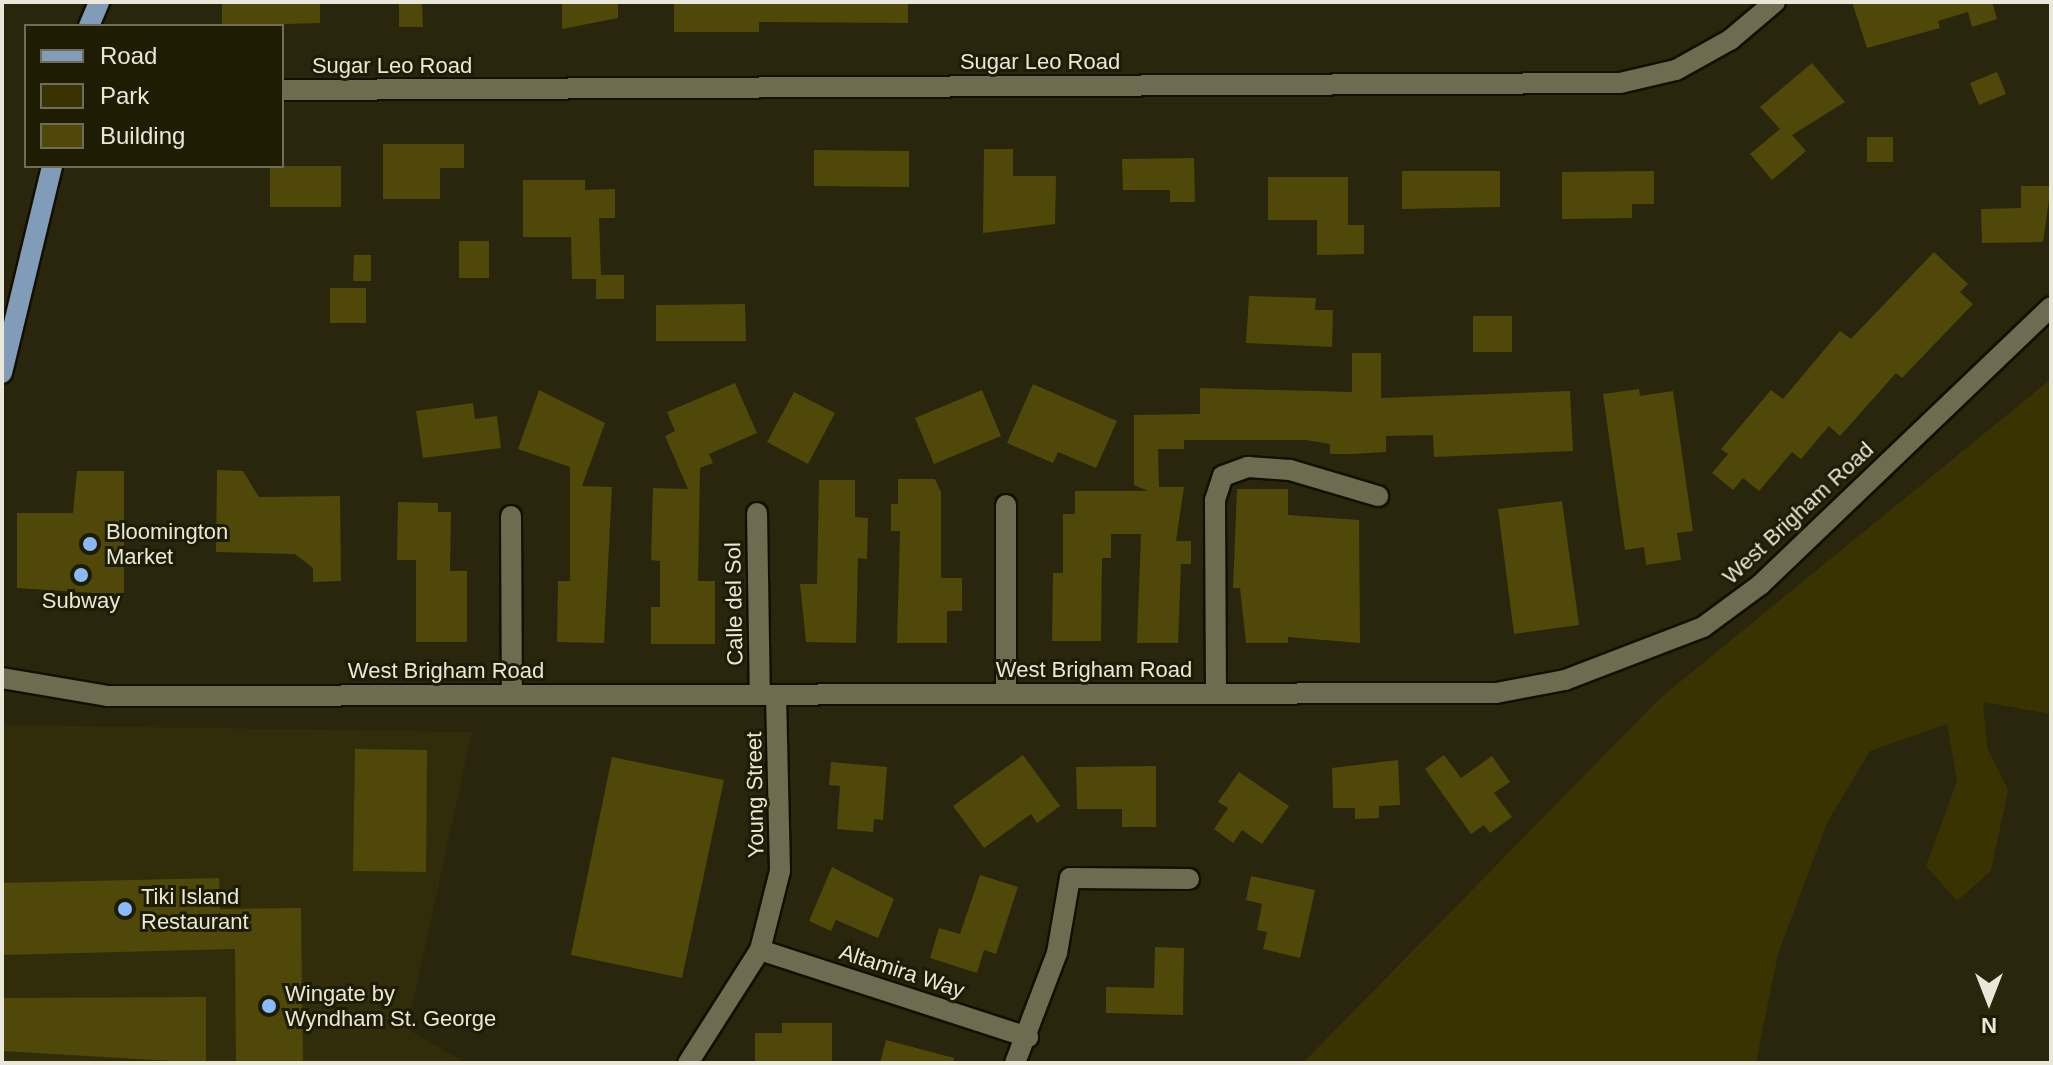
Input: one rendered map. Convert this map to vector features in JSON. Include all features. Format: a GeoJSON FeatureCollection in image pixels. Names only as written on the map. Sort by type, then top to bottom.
{"type":"FeatureCollection","features":[{"type":"Feature","properties":{"kind":"main road"},"geometry":{"type":"LineString","coordinates":[[90,24],[99,2]]}},
{"type":"Feature","properties":{"kind":"main road"},"geometry":{"type":"LineString","coordinates":[[2,373],[52,168]]}},
{"type":"Feature","properties":{"kind":"street","name":"Sugar Leo Road"},"geometry":{"type":"LineString","coordinates":[[284,90],[1620,83],[1676,70],[1730,40],[1775,2]]}},
{"type":"Feature","properties":{"kind":"street","name":"West Brigham Road"},"geometry":{"type":"LineString","coordinates":[[2,678],[107,696],[1496,693],[1565,680],[1703,627],[1760,585],[2051,307]]}},
{"type":"Feature","properties":{"kind":"street"},"geometry":{"type":"LineString","coordinates":[[1216,694],[1215,500],[1223,476],[1248,467],[1290,470],[1378,496]]}},
{"type":"Feature","properties":{"kind":"street"},"geometry":{"type":"LineString","coordinates":[[1006,505],[1006,694]]}},
{"type":"Feature","properties":{"kind":"street","name":"Calle del Sol"},"geometry":{"type":"LineString","coordinates":[[757,513],[768,695]]}},
{"type":"Feature","properties":{"kind":"street"},"geometry":{"type":"LineString","coordinates":[[511,516],[512,695]]}},
{"type":"Feature","properties":{"kind":"street","name":"Young Street"},"geometry":{"type":"LineString","coordinates":[[688,1063],[760,950],[780,871],[768,695]]}},
{"type":"Feature","properties":{"kind":"street"},"geometry":{"type":"LineString","coordinates":[[1015,1063],[1028,1037],[1057,953],[1070,878],[1189,879]]}},
{"type":"Feature","properties":{"kind":"street","name":"Altamira Way"},"geometry":{"type":"LineString","coordinates":[[760,950],[1028,1037]]}},
{"type":"Feature","properties":{"kind":"shaded area"},"geometry":{"type":"Polygon","coordinates":[[[2,725],[472,732],[407,1029],[466,1063],[2,1063],[2,725]]]}},
{"type":"Feature","properties":{"kind":"green space"},"geometry":{"type":"Polygon","coordinates":[[[2051,379],[2051,714],[1983,702],[1987,747],[2008,790],[1991,871],[1957,901],[1926,866],[1957,781],[1947,724],[1870,751],[1827,823],[1778,954],[1756,1063],[1303,1063],[1659,699],[2051,379]]]}},
{"type":"Feature","properties":{"kind":"building"},"geometry":{"type":"Polygon","coordinates":[[[222,2],[320,2],[320,23],[222,24],[222,2]]]}},
{"type":"Feature","properties":{"kind":"building"},"geometry":{"type":"Polygon","coordinates":[[[399,2],[422,2],[423,27],[399,27],[399,2]]]}},
{"type":"Feature","properties":{"kind":"building"},"geometry":{"type":"Polygon","coordinates":[[[562,2],[618,2],[618,18],[562,29],[562,2]]]}},
{"type":"Feature","properties":{"kind":"building"},"geometry":{"type":"Polygon","coordinates":[[[674,2],[908,2],[908,23],[759,22],[759,32],[674,32],[674,2]]]}},
{"type":"Feature","properties":{"kind":"building"},"geometry":{"type":"Polygon","coordinates":[[[1852,2],[1992,2],[1997,19],[1972,27],[1968,12],[1938,21],[1940,28],[1867,48],[1852,2]]]}},
{"type":"Feature","properties":{"kind":"building"},"geometry":{"type":"Polygon","coordinates":[[[1812,63],[1845,102],[1792,135],[1806,151],[1772,180],[1750,154],[1780,129],[1760,107],[1812,63]]]}},
{"type":"Feature","properties":{"kind":"building"},"geometry":{"type":"Polygon","coordinates":[[[1997,72],[2006,94],[1979,105],[1970,83],[1997,72]]]}},
{"type":"Feature","properties":{"kind":"building"},"geometry":{"type":"Polygon","coordinates":[[[1867,137],[1893,137],[1893,162],[1867,162],[1867,137]]]}},
{"type":"Feature","properties":{"kind":"building"},"geometry":{"type":"Polygon","coordinates":[[[383,144],[464,144],[464,168],[440,168],[440,199],[383,199],[383,144]]]}},
{"type":"Feature","properties":{"kind":"building"},"geometry":{"type":"Polygon","coordinates":[[[984,149],[1013,149],[1013,176],[1056,176],[1055,224],[983,233],[984,149]]]}},
{"type":"Feature","properties":{"kind":"building"},"geometry":{"type":"Polygon","coordinates":[[[814,150],[909,151],[909,187],[814,186],[814,150]]]}},
{"type":"Feature","properties":{"kind":"building"},"geometry":{"type":"Polygon","coordinates":[[[1194,158],[1195,202],[1170,202],[1170,190],[1123,190],[1122,159],[1194,158]]]}},
{"type":"Feature","properties":{"kind":"building"},"geometry":{"type":"Polygon","coordinates":[[[341,166],[341,207],[270,207],[270,168],[341,166]]]}},
{"type":"Feature","properties":{"kind":"building"},"geometry":{"type":"Polygon","coordinates":[[[1402,171],[1500,171],[1500,207],[1402,209],[1402,171]]]}},
{"type":"Feature","properties":{"kind":"building"},"geometry":{"type":"Polygon","coordinates":[[[1654,171],[1654,204],[1632,204],[1632,218],[1562,219],[1562,172],[1654,171]]]}},
{"type":"Feature","properties":{"kind":"building"},"geometry":{"type":"Polygon","coordinates":[[[1268,177],[1348,177],[1348,225],[1364,225],[1364,254],[1317,255],[1317,220],[1268,220],[1268,177]]]}},
{"type":"Feature","properties":{"kind":"building"},"geometry":{"type":"Polygon","coordinates":[[[523,180],[585,180],[585,190],[615,189],[615,218],[599,218],[601,275],[624,275],[624,299],[596,299],[596,279],[572,279],[571,237],[523,237],[523,180]]]}},
{"type":"Feature","properties":{"kind":"building"},"geometry":{"type":"Polygon","coordinates":[[[2021,186],[2051,186],[2043,242],[1982,243],[1981,209],[2021,208],[2021,186]]]}},
{"type":"Feature","properties":{"kind":"building"},"geometry":{"type":"Polygon","coordinates":[[[459,241],[489,241],[489,278],[459,278],[459,241]]]}},
{"type":"Feature","properties":{"kind":"building"},"geometry":{"type":"Polygon","coordinates":[[[1934,252],[1968,284],[1960,292],[1973,304],[1902,378],[1896,373],[1840,436],[1829,426],[1801,459],[1792,452],[1759,491],[1743,478],[1733,490],[1712,473],[1728,454],[1721,449],[1771,390],[1783,399],[1840,331],[1851,339],[1934,252]]]}},
{"type":"Feature","properties":{"kind":"building"},"geometry":{"type":"Polygon","coordinates":[[[354,255],[371,255],[371,281],[353,281],[354,255]]]}},
{"type":"Feature","properties":{"kind":"building"},"geometry":{"type":"Polygon","coordinates":[[[330,288],[366,288],[366,323],[330,323],[330,288]]]}},
{"type":"Feature","properties":{"kind":"building"},"geometry":{"type":"Polygon","coordinates":[[[1249,296],[1316,298],[1315,310],[1333,310],[1332,347],[1246,343],[1249,296]]]}},
{"type":"Feature","properties":{"kind":"building"},"geometry":{"type":"Polygon","coordinates":[[[745,304],[746,341],[656,341],[656,305],[745,304]]]}},
{"type":"Feature","properties":{"kind":"building"},"geometry":{"type":"Polygon","coordinates":[[[1473,316],[1512,316],[1512,352],[1473,352],[1473,316]]]}},
{"type":"Feature","properties":{"kind":"building"},"geometry":{"type":"Polygon","coordinates":[[[1352,353],[1381,353],[1381,398],[1570,391],[1573,451],[1434,457],[1433,435],[1386,436],[1386,452],[1352,454],[1330,454],[1330,444],[1306,440],[1184,440],[1184,449],[1158,449],[1159,487],[1184,487],[1176,541],[1191,541],[1191,564],[1181,564],[1178,643],[1137,643],[1141,534],[1111,534],[1111,558],[1102,558],[1101,641],[1052,641],[1053,573],[1063,573],[1063,514],[1075,514],[1075,491],[1148,491],[1134,485],[1134,415],[1200,414],[1200,388],[1352,392],[1352,353]]]}},
{"type":"Feature","properties":{"kind":"building"},"geometry":{"type":"Polygon","coordinates":[[[735,383],[757,433],[709,454],[713,463],[700,468],[698,581],[715,581],[715,644],[651,644],[651,607],[660,607],[660,561],[651,560],[653,488],[688,489],[665,436],[675,431],[667,412],[735,383]]]}},
{"type":"Feature","properties":{"kind":"building"},"geometry":{"type":"Polygon","coordinates":[[[1033,384],[1117,421],[1096,468],[1058,452],[1053,463],[1007,443],[1033,384]]]}},
{"type":"Feature","properties":{"kind":"building"},"geometry":{"type":"Polygon","coordinates":[[[1639,389],[1640,396],[1673,391],[1693,531],[1677,533],[1681,560],[1646,565],[1644,547],[1625,550],[1603,394],[1639,389]]]}},
{"type":"Feature","properties":{"kind":"building"},"geometry":{"type":"Polygon","coordinates":[[[539,390],[605,423],[582,486],[612,487],[604,643],[557,642],[558,581],[570,581],[570,467],[518,449],[539,390]]]}},
{"type":"Feature","properties":{"kind":"building"},"geometry":{"type":"Polygon","coordinates":[[[982,390],[1001,436],[934,464],[915,418],[982,390]]]}},
{"type":"Feature","properties":{"kind":"building"},"geometry":{"type":"Polygon","coordinates":[[[794,392],[835,413],[808,464],[767,442],[794,392]]]}},
{"type":"Feature","properties":{"kind":"building"},"geometry":{"type":"Polygon","coordinates":[[[473,403],[475,419],[497,416],[501,448],[423,458],[416,411],[473,403]]]}},
{"type":"Feature","properties":{"kind":"building"},"geometry":{"type":"Polygon","coordinates":[[[217,470],[243,471],[259,497],[340,496],[341,581],[313,582],[313,568],[295,554],[216,552],[217,470]]]}},
{"type":"Feature","properties":{"kind":"building"},"geometry":{"type":"Polygon","coordinates":[[[77,471],[124,471],[124,595],[17,588],[17,513],[73,513],[77,471]]]}},
{"type":"Feature","properties":{"kind":"building"},"geometry":{"type":"Polygon","coordinates":[[[898,479],[935,479],[941,492],[941,578],[962,578],[962,611],[947,611],[947,643],[897,643],[900,531],[891,531],[891,504],[898,504],[898,479]]]}},
{"type":"Feature","properties":{"kind":"building"},"geometry":{"type":"Polygon","coordinates":[[[819,480],[855,480],[855,517],[868,518],[867,559],[858,558],[856,643],[806,642],[800,584],[817,584],[819,480]]]}},
{"type":"Feature","properties":{"kind":"building"},"geometry":{"type":"Polygon","coordinates":[[[1237,489],[1288,489],[1288,515],[1359,520],[1360,643],[1288,637],[1288,643],[1246,643],[1240,588],[1233,588],[1237,489]]]}},
{"type":"Feature","properties":{"kind":"building"},"geometry":{"type":"Polygon","coordinates":[[[1562,501],[1579,625],[1514,634],[1498,509],[1562,501]]]}},
{"type":"Feature","properties":{"kind":"building"},"geometry":{"type":"Polygon","coordinates":[[[398,502],[438,503],[438,512],[451,512],[450,571],[467,571],[467,642],[416,642],[416,560],[397,560],[398,502]]]}},
{"type":"Feature","properties":{"kind":"building"},"geometry":{"type":"Polygon","coordinates":[[[355,749],[427,750],[426,872],[353,871],[355,749]]]}},
{"type":"Feature","properties":{"kind":"building"},"geometry":{"type":"Polygon","coordinates":[[[1023,755],[1060,806],[1037,823],[1031,814],[984,848],[953,806],[1023,755]]]}},
{"type":"Feature","properties":{"kind":"building"},"geometry":{"type":"Polygon","coordinates":[[[1444,755],[1461,778],[1492,756],[1510,782],[1494,793],[1512,817],[1490,833],[1484,825],[1471,834],[1425,769],[1444,755]]]}},
{"type":"Feature","properties":{"kind":"building"},"geometry":{"type":"Polygon","coordinates":[[[612,757],[724,780],[682,978],[571,955],[612,757]]]}},
{"type":"Feature","properties":{"kind":"building"},"geometry":{"type":"Polygon","coordinates":[[[1398,760],[1400,805],[1379,806],[1379,818],[1355,819],[1355,808],[1333,808],[1332,768],[1398,760]]]}},
{"type":"Feature","properties":{"kind":"building"},"geometry":{"type":"Polygon","coordinates":[[[831,762],[887,767],[883,820],[874,819],[873,832],[837,829],[840,786],[829,785],[831,762]]]}},
{"type":"Feature","properties":{"kind":"building"},"geometry":{"type":"Polygon","coordinates":[[[1156,766],[1156,827],[1122,827],[1122,809],[1077,809],[1076,767],[1156,766]]]}},
{"type":"Feature","properties":{"kind":"building"},"geometry":{"type":"Polygon","coordinates":[[[1239,772],[1289,806],[1262,844],[1242,830],[1233,843],[1214,829],[1228,808],[1218,802],[1239,772]]]}},
{"type":"Feature","properties":{"kind":"building"},"geometry":{"type":"Polygon","coordinates":[[[832,867],[894,899],[878,938],[836,920],[831,931],[809,921],[832,867]]]}},
{"type":"Feature","properties":{"kind":"building"},"geometry":{"type":"Polygon","coordinates":[[[980,875],[1018,887],[996,954],[984,950],[977,973],[930,958],[939,928],[960,934],[980,875]]]}},
{"type":"Feature","properties":{"kind":"building"},"geometry":{"type":"Polygon","coordinates":[[[1251,876],[1315,890],[1300,958],[1263,949],[1267,932],[1257,930],[1262,904],[1246,900],[1251,876]]]}},
{"type":"Feature","properties":{"kind":"building"},"geometry":{"type":"Polygon","coordinates":[[[219,878],[220,909],[301,908],[303,1063],[236,1063],[235,949],[2,955],[2,883],[219,878]]]}},
{"type":"Feature","properties":{"kind":"building"},"geometry":{"type":"Polygon","coordinates":[[[1155,947],[1184,948],[1183,1015],[1106,1013],[1106,987],[1154,988],[1155,947]]]}},
{"type":"Feature","properties":{"kind":"building"},"geometry":{"type":"Polygon","coordinates":[[[206,997],[206,1063],[2,1051],[2,998],[206,997]]]}},
{"type":"Feature","properties":{"kind":"building"},"geometry":{"type":"Polygon","coordinates":[[[782,1023],[832,1023],[832,1063],[755,1063],[755,1033],[782,1033],[782,1023]]]}},
{"type":"Feature","properties":{"kind":"building"},"geometry":{"type":"Polygon","coordinates":[[[886,1040],[954,1058],[953,1063],[880,1063],[886,1040]]]}},
{"type":"Feature","properties":{"kind":"place","name":"Bloomington Market"},"geometry":{"type":"Point","coordinates":[90,544]}},
{"type":"Feature","properties":{"kind":"place","name":"Subway"},"geometry":{"type":"Point","coordinates":[81,575]}},
{"type":"Feature","properties":{"kind":"place","name":"Tiki Island Restaurant"},"geometry":{"type":"Point","coordinates":[125,909]}},
{"type":"Feature","properties":{"kind":"place","name":"Wingate by Wyndham St. George"},"geometry":{"type":"Point","coordinates":[269,1006]}}]}
